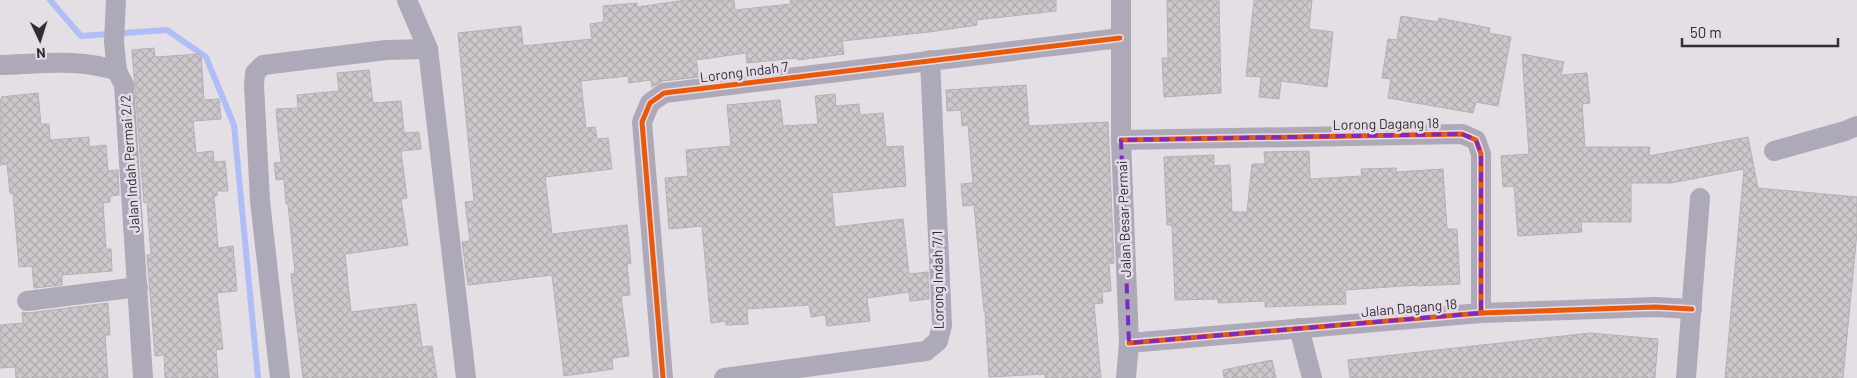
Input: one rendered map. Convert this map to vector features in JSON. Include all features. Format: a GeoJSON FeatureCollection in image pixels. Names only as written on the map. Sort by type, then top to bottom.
{"type":"FeatureCollection","features":[{"type":"Feature","properties":{"kind":"street"},"geometry":{"type":"LineString","coordinates":[[406,0],[428,49],[466,378]]}},
{"type":"Feature","properties":{"kind":"street","name":"Jalan Besar Permai"},"geometry":{"type":"LineString","coordinates":[[1121,0],[1121,140],[1128,343],[1126,378]]}},
{"type":"Feature","properties":{"kind":"street","name":"Jalan Indah Permai 2/2"},"geometry":{"type":"LineString","coordinates":[[115,7],[114,42],[117,70],[124,85],[143,378]]}},
{"type":"Feature","properties":{"kind":"street","name":"Lorong Indah 7"},"geometry":{"type":"LineString","coordinates":[[663,378],[642,122],[650,103],[664,93],[1120,38]]}},
{"type":"Feature","properties":{"kind":"street"},"geometry":{"type":"LineString","coordinates":[[280,378],[260,201],[254,73],[264,66],[386,50],[428,49]]}},
{"type":"Feature","properties":{"kind":"street","name":"Lorong Indah 7/1"},"geometry":{"type":"LineString","coordinates":[[724,378],[926,351],[938,341],[942,325],[930,60]]}},
{"type":"Feature","properties":{"kind":"street"},"geometry":{"type":"LineString","coordinates":[[0,65],[92,64],[117,70]]}},
{"type":"Feature","properties":{"kind":"street"},"geometry":{"type":"LineString","coordinates":[[1774,151],[1857,126]]}},
{"type":"Feature","properties":{"kind":"street","name":"Lorong Dagang 18"},"geometry":{"type":"LineString","coordinates":[[1121,140],[1462,134],[1476,140],[1482,154],[1481,313]]}},
{"type":"Feature","properties":{"kind":"street"},"geometry":{"type":"LineString","coordinates":[[1686,378],[1700,198]]}},
{"type":"Feature","properties":{"kind":"street"},"geometry":{"type":"LineString","coordinates":[[27,302],[138,288]]}},
{"type":"Feature","properties":{"kind":"street","name":"Jalan Dagang 18"},"geometry":{"type":"LineString","coordinates":[[1128,343],[1481,313],[1656,307],[1692,309]]}},
{"type":"Feature","properties":{"kind":"street"},"geometry":{"type":"LineString","coordinates":[[1299,328],[1312,378]]}},
{"type":"Feature","properties":{"kind":"highlighted area"},"geometry":{"type":"Polygon","coordinates":[[[1462,134],[1476,140],[1481,154],[1481,313],[1129,343],[1121,140],[1462,134]]]}},
{"type":"Feature","properties":{"kind":"building"},"geometry":{"type":"Polygon","coordinates":[[[686,0],[734,0],[735,10],[791,4],[790,0],[1056,0],[1056,11],[976,20],[977,25],[929,32],[842,41],[844,54],[798,60],[798,58],[747,63],[746,53],[696,60],[699,77],[663,81],[652,87],[651,80],[629,83],[628,76],[581,81],[586,128],[595,127],[597,139],[608,138],[612,169],[545,177],[552,234],[627,225],[631,263],[627,264],[630,295],[621,296],[629,356],[612,358],[613,369],[564,376],[552,275],[468,285],[462,242],[470,241],[465,202],[474,201],[458,33],[521,26],[523,46],[592,39],[590,24],[604,22],[603,6],[637,3],[637,7],[686,0]]]}},
{"type":"Feature","properties":{"kind":"building"},"geometry":{"type":"Polygon","coordinates":[[[1167,0],[1219,0],[1221,93],[1164,97],[1162,58],[1168,58],[1167,0]]]}},
{"type":"Feature","properties":{"kind":"building"},"geometry":{"type":"Polygon","coordinates":[[[1254,0],[1312,0],[1309,29],[1333,32],[1327,87],[1281,81],[1279,99],[1259,97],[1261,77],[1246,76],[1254,0]]]}},
{"type":"Feature","properties":{"kind":"building"},"geometry":{"type":"Polygon","coordinates":[[[1401,16],[1438,22],[1439,18],[1490,28],[1489,33],[1511,37],[1498,106],[1476,102],[1473,113],[1388,98],[1391,79],[1382,78],[1388,39],[1397,40],[1401,16]]]}},
{"type":"Feature","properties":{"kind":"building"},"geometry":{"type":"Polygon","coordinates":[[[154,48],[155,57],[201,54],[204,100],[219,99],[221,119],[193,121],[196,153],[213,151],[214,162],[225,161],[228,191],[217,191],[217,196],[214,196],[218,248],[233,246],[237,291],[217,293],[223,349],[216,350],[218,378],[165,378],[164,355],[155,356],[147,255],[151,254],[147,202],[144,203],[132,50],[154,48]]]}},
{"type":"Feature","properties":{"kind":"building"},"geometry":{"type":"Polygon","coordinates":[[[1522,54],[1564,62],[1561,75],[1587,73],[1590,103],[1582,104],[1585,147],[1650,147],[1649,156],[1748,137],[1758,188],[1857,197],[1857,232],[1843,378],[1725,378],[1744,169],[1671,183],[1631,183],[1631,222],[1581,222],[1582,232],[1518,236],[1514,186],[1503,187],[1501,156],[1529,154],[1522,54]]]}},
{"type":"Feature","properties":{"kind":"building"},"geometry":{"type":"Polygon","coordinates":[[[369,70],[373,103],[401,101],[404,133],[419,132],[421,149],[401,151],[407,198],[401,199],[408,245],[345,254],[351,312],[416,304],[422,347],[432,346],[437,378],[303,378],[291,274],[295,273],[288,204],[286,204],[284,179],[276,180],[274,163],[281,162],[276,109],[298,108],[297,95],[339,91],[337,73],[369,70]]]}},
{"type":"Feature","properties":{"kind":"building"},"geometry":{"type":"Polygon","coordinates":[[[1026,85],[1029,126],[1108,122],[1114,263],[1109,264],[1111,291],[1102,292],[1103,303],[1094,304],[1101,378],[1045,378],[1045,374],[989,377],[985,311],[974,205],[963,206],[961,184],[973,183],[968,125],[962,126],[961,110],[947,111],[946,90],[1026,85]]]}},
{"type":"Feature","properties":{"kind":"building"},"geometry":{"type":"Polygon","coordinates":[[[38,93],[41,124],[49,124],[50,140],[89,137],[89,147],[106,145],[108,171],[118,170],[119,195],[110,196],[110,202],[103,203],[106,249],[111,249],[112,271],[62,275],[62,285],[34,288],[32,266],[19,267],[13,193],[10,193],[7,164],[0,165],[0,100],[2,99],[1,97],[38,93]]]}},
{"type":"Feature","properties":{"kind":"building"},"geometry":{"type":"Polygon","coordinates":[[[835,94],[836,106],[859,104],[860,115],[883,113],[886,147],[903,146],[906,186],[832,193],[835,227],[903,219],[909,274],[928,272],[929,299],[910,301],[909,292],[867,298],[870,321],[827,326],[825,315],[811,317],[809,305],[747,309],[748,324],[726,325],[726,321],[711,323],[702,226],[669,229],[665,178],[688,176],[686,150],[731,146],[727,105],[780,100],[783,126],[818,124],[815,96],[835,94]]]}},
{"type":"Feature","properties":{"kind":"building"},"geometry":{"type":"Polygon","coordinates":[[[1309,151],[1310,179],[1362,176],[1361,169],[1396,168],[1396,172],[1443,169],[1447,229],[1457,229],[1460,284],[1345,290],[1346,304],[1265,307],[1265,301],[1218,303],[1218,299],[1175,300],[1172,225],[1167,225],[1164,157],[1214,155],[1214,166],[1230,165],[1232,212],[1247,212],[1252,164],[1265,164],[1264,152],[1309,151]]]}},
{"type":"Feature","properties":{"kind":"building"},"geometry":{"type":"Polygon","coordinates":[[[108,303],[110,335],[105,335],[108,378],[16,378],[15,367],[0,368],[0,325],[23,323],[22,312],[28,313],[108,303]]]}},
{"type":"Feature","properties":{"kind":"building"},"geometry":{"type":"Polygon","coordinates":[[[1590,333],[1658,339],[1655,378],[1350,378],[1348,360],[1590,333]]]}},
{"type":"Feature","properties":{"kind":"building"},"geometry":{"type":"Polygon","coordinates":[[[1272,360],[1276,378],[1224,378],[1223,370],[1272,360]]]}},
{"type":"Feature","properties":{"kind":"waterway"},"geometry":{"type":"LineString","coordinates":[[50,0],[81,36],[167,30],[206,57],[234,125],[258,378]]}},
{"type":"Feature","properties":{"kind":"cycle path"},"geometry":{"type":"LineString","coordinates":[[663,378],[642,122],[650,103],[664,93],[1120,38]]}},
{"type":"Feature","properties":{"kind":"cycle path"},"geometry":{"type":"LineString","coordinates":[[1121,140],[1462,134],[1476,140],[1481,154],[1481,313]]}},
{"type":"Feature","properties":{"kind":"cycle path"},"geometry":{"type":"LineString","coordinates":[[1129,343],[1481,313],[1655,307],[1692,309]]}}]}
